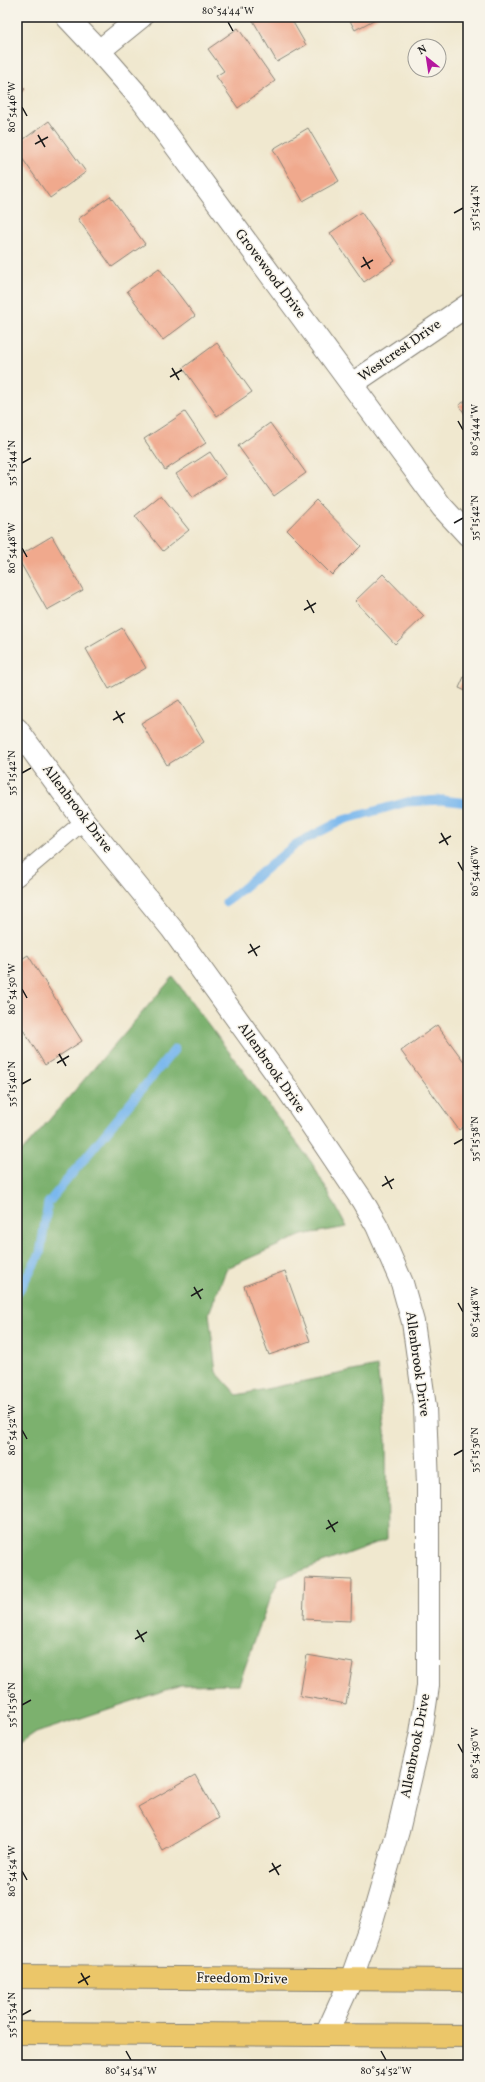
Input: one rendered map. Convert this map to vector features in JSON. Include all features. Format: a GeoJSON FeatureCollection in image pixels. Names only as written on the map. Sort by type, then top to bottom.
{"type":"FeatureCollection","features":[{"type":"Feature","properties":{"kind":"main road","name":"Freedom Drive"},"geometry":{"type":"LineString","coordinates":[[17,1977],[468,1980]]}},
{"type":"Feature","properties":{"kind":"main road"},"geometry":{"type":"LineString","coordinates":[[17,2033],[468,2036]]}},
{"type":"Feature","properties":{"kind":"street","name":"Grovewood Drive"},"geometry":{"type":"LineString","coordinates":[[67,17],[100,51],[141,99],[442,507],[468,535]]}},
{"type":"Feature","properties":{"kind":"street"},"geometry":{"type":"LineString","coordinates":[[100,51],[141,17]]}},
{"type":"Feature","properties":{"kind":"street","name":"Westcrest Drive"},"geometry":{"type":"LineString","coordinates":[[352,384],[468,305]]}},
{"type":"Feature","properties":{"kind":"street","name":"Allenbrook Drive"},"geometry":{"type":"LineString","coordinates":[[17,729],[84,821],[172,929],[286,1087],[362,1200],[377,1226],[402,1283],[413,1322],[425,1407],[428,1485],[428,1686],[421,1733],[398,1831],[370,1929],[351,1980],[326,2035]]}},
{"type":"Feature","properties":{"kind":"lane"},"geometry":{"type":"LineString","coordinates":[[17,878],[84,821]]}},
{"type":"Feature","properties":{"kind":"green space"},"geometry":{"type":"Polygon","coordinates":[[[173,977],[312,1163],[347,1227],[302,1235],[227,1268],[209,1313],[216,1372],[237,1395],[377,1366],[386,1440],[387,1539],[279,1579],[268,1603],[239,1684],[181,1685],[36,1733],[17,1746],[17,1157],[173,977]]]}},
{"type":"Feature","properties":{"kind":"building"},"geometry":{"type":"Polygon","coordinates":[[[251,17],[290,17],[306,45],[277,62],[251,17]]]}},
{"type":"Feature","properties":{"kind":"building"},"geometry":{"type":"Polygon","coordinates":[[[348,17],[379,17],[355,30],[348,17]]]}},
{"type":"Feature","properties":{"kind":"building"},"geometry":{"type":"Polygon","coordinates":[[[238,28],[275,81],[238,108],[216,76],[224,71],[208,49],[238,28]]]}},
{"type":"Feature","properties":{"kind":"building"},"geometry":{"type":"Polygon","coordinates":[[[17,82],[25,89],[17,98],[17,82]]]}},
{"type":"Feature","properties":{"kind":"building"},"geometry":{"type":"Polygon","coordinates":[[[49,121],[86,172],[50,198],[17,151],[17,144],[49,121]]]}},
{"type":"Feature","properties":{"kind":"building"},"geometry":{"type":"Polygon","coordinates":[[[308,128],[339,181],[303,201],[273,149],[308,128]]]}},
{"type":"Feature","properties":{"kind":"building"},"geometry":{"type":"Polygon","coordinates":[[[110,196],[145,244],[112,267],[78,219],[110,196]]]}},
{"type":"Feature","properties":{"kind":"building"},"geometry":{"type":"Polygon","coordinates":[[[361,212],[395,261],[364,282],[330,233],[361,212]]]}},
{"type":"Feature","properties":{"kind":"building"},"geometry":{"type":"Polygon","coordinates":[[[159,268],[195,316],[163,340],[127,291],[159,268]]]}},
{"type":"Feature","properties":{"kind":"building"},"geometry":{"type":"Polygon","coordinates":[[[217,343],[252,392],[217,416],[183,368],[217,343]]]}},
{"type":"Feature","properties":{"kind":"building"},"geometry":{"type":"Polygon","coordinates":[[[468,399],[468,419],[459,405],[468,399]]]}},
{"type":"Feature","properties":{"kind":"building"},"geometry":{"type":"Polygon","coordinates":[[[185,412],[206,443],[165,470],[144,439],[185,412]]]}},
{"type":"Feature","properties":{"kind":"building"},"geometry":{"type":"Polygon","coordinates":[[[270,423],[306,473],[274,496],[238,446],[270,423]]]}},
{"type":"Feature","properties":{"kind":"building"},"geometry":{"type":"Polygon","coordinates":[[[210,452],[226,476],[192,498],[176,474],[210,452]]]}},
{"type":"Feature","properties":{"kind":"building"},"geometry":{"type":"Polygon","coordinates":[[[161,495],[189,530],[163,551],[135,516],[161,495]]]}},
{"type":"Feature","properties":{"kind":"building"},"geometry":{"type":"Polygon","coordinates":[[[316,500],[361,546],[332,575],[287,530],[316,500]]]}},
{"type":"Feature","properties":{"kind":"building"},"geometry":{"type":"Polygon","coordinates":[[[52,536],[83,590],[47,610],[17,557],[52,536]]]}},
{"type":"Feature","properties":{"kind":"building"},"geometry":{"type":"Polygon","coordinates":[[[383,574],[424,616],[395,644],[355,601],[383,574]]]}},
{"type":"Feature","properties":{"kind":"building"},"geometry":{"type":"Polygon","coordinates":[[[122,628],[146,668],[109,689],[86,649],[122,628]]]}},
{"type":"Feature","properties":{"kind":"building"},"geometry":{"type":"Polygon","coordinates":[[[468,668],[468,692],[459,688],[468,668]]]}},
{"type":"Feature","properties":{"kind":"building"},"geometry":{"type":"Polygon","coordinates":[[[179,700],[204,742],[167,765],[141,723],[179,700]]]}},
{"type":"Feature","properties":{"kind":"building"},"geometry":{"type":"Polygon","coordinates":[[[28,955],[82,1041],[45,1065],[17,1020],[17,962],[28,955]]]}},
{"type":"Feature","properties":{"kind":"building"},"geometry":{"type":"Polygon","coordinates":[[[437,1025],[468,1067],[468,1124],[459,1130],[401,1051],[437,1025]]]}},
{"type":"Feature","properties":{"kind":"building"},"geometry":{"type":"Polygon","coordinates":[[[285,1271],[310,1341],[269,1355],[244,1286],[285,1271]]]}},
{"type":"Feature","properties":{"kind":"building"},"geometry":{"type":"Polygon","coordinates":[[[305,1578],[352,1580],[351,1621],[303,1619],[305,1578]]]}},
{"type":"Feature","properties":{"kind":"building"},"geometry":{"type":"Polygon","coordinates":[[[307,1655],[353,1663],[346,1704],[300,1696],[307,1655]]]}},
{"type":"Feature","properties":{"kind":"building"},"geometry":{"type":"Polygon","coordinates":[[[195,1775],[219,1818],[163,1851],[138,1807],[195,1775]]]}},
{"type":"Feature","properties":{"kind":"waterway"},"geometry":{"type":"LineString","coordinates":[[226,902],[296,844],[343,820],[407,802],[442,800],[468,803]]}},
{"type":"Feature","properties":{"kind":"waterway"},"geometry":{"type":"LineString","coordinates":[[17,1294],[40,1254],[48,1203],[175,1049]]}}]}
